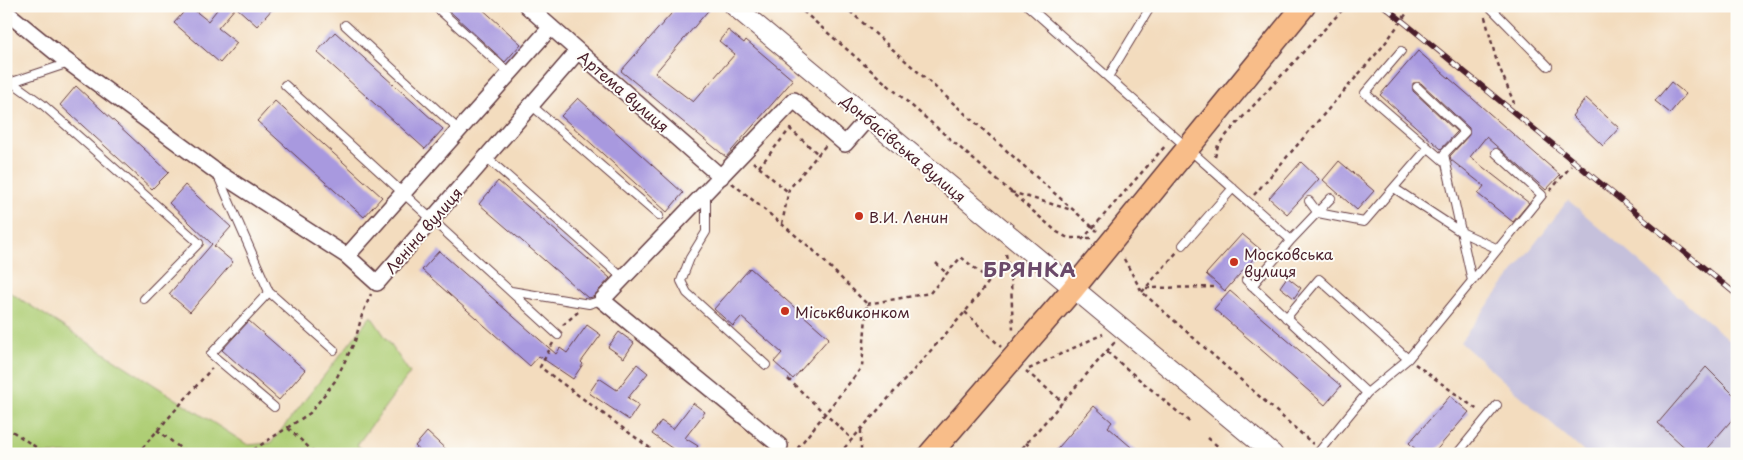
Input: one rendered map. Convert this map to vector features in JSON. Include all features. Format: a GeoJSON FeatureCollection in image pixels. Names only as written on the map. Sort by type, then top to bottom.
{"type":"FeatureCollection","features":[{"type":"Feature","properties":{"kind":"main road"},"geometry":{"type":"LineString","coordinates":[[930,454],[1073,289],[1180,143],[1304,6]]}},
{"type":"Feature","properties":{"kind":"street","name":"Артема вулиця"},"geometry":{"type":"LineString","coordinates":[[527,6],[725,179]]}},
{"type":"Feature","properties":{"kind":"street","name":"Донбасівська вулиця"},"geometry":{"type":"LineString","coordinates":[[734,6],[1273,454]]}},
{"type":"Feature","properties":{"kind":"street","name":"Леніна вулиця"},"geometry":{"type":"LineString","coordinates":[[6,12],[69,63],[217,172],[347,256],[377,283],[578,51]]}},
{"type":"Feature","properties":{"kind":"street"},"geometry":{"type":"LineString","coordinates":[[347,256],[551,27]]}},
{"type":"Feature","properties":{"kind":"street"},"geometry":{"type":"LineString","coordinates":[[787,450],[595,302],[623,278],[706,192],[725,179],[794,100],[845,144],[868,118]]}},
{"type":"Feature","properties":{"kind":"lane"},"geometry":{"type":"LineString","coordinates":[[434,6],[509,73]]}},
{"type":"Feature","properties":{"kind":"lane"},"geometry":{"type":"LineString","coordinates":[[1028,6],[1291,240]]}},
{"type":"Feature","properties":{"kind":"lane"},"geometry":{"type":"LineString","coordinates":[[1036,13],[1042,6]]}},
{"type":"Feature","properties":{"kind":"lane"},"geometry":{"type":"LineString","coordinates":[[1108,77],[1150,9],[1140,6]]}},
{"type":"Feature","properties":{"kind":"lane"},"geometry":{"type":"LineString","coordinates":[[1490,6],[1548,66]]}},
{"type":"Feature","properties":{"kind":"lane"},"geometry":{"type":"LineString","coordinates":[[345,25],[459,130]]}},
{"type":"Feature","properties":{"kind":"lane"},"geometry":{"type":"LineString","coordinates":[[1401,51],[1365,93],[1446,163]]}},
{"type":"Feature","properties":{"kind":"lane"},"geometry":{"type":"LineString","coordinates":[[9,80],[69,63]]}},
{"type":"Feature","properties":{"kind":"lane"},"geometry":{"type":"LineString","coordinates":[[9,80],[42,104],[199,243],[144,300]]}},
{"type":"Feature","properties":{"kind":"lane"},"geometry":{"type":"LineString","coordinates":[[285,85],[558,335]]}},
{"type":"Feature","properties":{"kind":"lane"},"geometry":{"type":"LineString","coordinates":[[1417,87],[1465,132],[1444,154],[1472,281]]}},
{"type":"Feature","properties":{"kind":"lane"},"geometry":{"type":"LineString","coordinates":[[531,105],[659,216]]}},
{"type":"Feature","properties":{"kind":"lane"},"geometry":{"type":"LineString","coordinates":[[1309,201],[1318,212],[1364,222],[1428,148]]}},
{"type":"Feature","properties":{"kind":"lane"},"geometry":{"type":"LineString","coordinates":[[1317,454],[1367,393],[1408,359],[1542,195],[1496,154]]}},
{"type":"Feature","properties":{"kind":"lane"},"geometry":{"type":"LineString","coordinates":[[486,157],[623,278]]}},
{"type":"Feature","properties":{"kind":"lane"},"geometry":{"type":"LineString","coordinates":[[217,172],[269,292],[334,350]]}},
{"type":"Feature","properties":{"kind":"lane"},"geometry":{"type":"LineString","coordinates":[[1183,245],[1233,188]]}},
{"type":"Feature","properties":{"kind":"lane"},"geometry":{"type":"LineString","coordinates":[[1394,188],[1461,232],[1498,249]]}},
{"type":"Feature","properties":{"kind":"lane"},"geometry":{"type":"LineString","coordinates":[[706,192],[706,232],[690,258],[681,281],[687,293],[766,365]]}},
{"type":"Feature","properties":{"kind":"lane"},"geometry":{"type":"LineString","coordinates":[[1252,286],[1291,240],[1331,198]]}},
{"type":"Feature","properties":{"kind":"lane"},"geometry":{"type":"LineString","coordinates":[[1286,318],[1319,279],[1408,359]]}},
{"type":"Feature","properties":{"kind":"lane"},"geometry":{"type":"LineString","coordinates":[[1246,280],[1367,393]]}},
{"type":"Feature","properties":{"kind":"lane"},"geometry":{"type":"LineString","coordinates":[[511,291],[595,302]]}},
{"type":"Feature","properties":{"kind":"lane"},"geometry":{"type":"LineString","coordinates":[[269,292],[211,354],[274,407]]}},
{"type":"Feature","properties":{"kind":"lane"},"geometry":{"type":"LineString","coordinates":[[1457,454],[1497,405]]}},
{"type":"Feature","properties":{"kind":"path"},"geometry":{"type":"LineString","coordinates":[[797,6],[1058,232],[1068,238],[1082,240],[1098,237]]}},
{"type":"Feature","properties":{"kind":"path"},"geometry":{"type":"LineString","coordinates":[[844,6],[1101,234]]}},
{"type":"Feature","properties":{"kind":"path"},"geometry":{"type":"LineString","coordinates":[[1216,161],[1214,156],[1218,146],[1229,132],[1346,6]]}},
{"type":"Feature","properties":{"kind":"path"},"geometry":{"type":"LineString","coordinates":[[1248,201],[1383,46],[1412,6]]}},
{"type":"Feature","properties":{"kind":"path"},"geometry":{"type":"LineString","coordinates":[[1484,15],[1496,59],[1514,103]]}},
{"type":"Feature","properties":{"kind":"path"},"geometry":{"type":"LineString","coordinates":[[759,167],[790,129],[819,154]]}},
{"type":"Feature","properties":{"kind":"path"},"geometry":{"type":"LineString","coordinates":[[1082,240],[1180,143]]}},
{"type":"Feature","properties":{"kind":"path"},"geometry":{"type":"LineString","coordinates":[[782,224],[788,192],[826,145]]}},
{"type":"Feature","properties":{"kind":"path"},"geometry":{"type":"LineString","coordinates":[[749,158],[788,192]]}},
{"type":"Feature","properties":{"kind":"path"},"geometry":{"type":"LineString","coordinates":[[1542,195],[1548,193],[1571,166]]}},
{"type":"Feature","properties":{"kind":"path"},"geometry":{"type":"LineString","coordinates":[[725,179],[812,249],[867,304],[862,367],[787,450]]}},
{"type":"Feature","properties":{"kind":"path"},"geometry":{"type":"LineString","coordinates":[[1009,191],[1075,211]]}},
{"type":"Feature","properties":{"kind":"path"},"geometry":{"type":"LineString","coordinates":[[1006,249],[1006,260],[1011,282],[1013,336]]}},
{"type":"Feature","properties":{"kind":"path"},"geometry":{"type":"LineString","coordinates":[[867,304],[930,293],[961,257],[990,280]]}},
{"type":"Feature","properties":{"kind":"path"},"geometry":{"type":"LineString","coordinates":[[1124,258],[1142,292],[1314,445]]}},
{"type":"Feature","properties":{"kind":"path"},"geometry":{"type":"LineString","coordinates":[[840,454],[965,312],[1006,260]]}},
{"type":"Feature","properties":{"kind":"path"},"geometry":{"type":"LineString","coordinates":[[936,263],[947,274]]}},
{"type":"Feature","properties":{"kind":"path"},"geometry":{"type":"LineString","coordinates":[[246,454],[310,413],[335,382],[356,341],[362,315],[377,283]]}},
{"type":"Feature","properties":{"kind":"path"},"geometry":{"type":"LineString","coordinates":[[1146,288],[1218,287]]}},
{"type":"Feature","properties":{"kind":"path"},"geometry":{"type":"LineString","coordinates":[[595,302],[565,322],[540,367],[658,454]]}},
{"type":"Feature","properties":{"kind":"path"},"geometry":{"type":"LineString","coordinates":[[965,312],[1002,348]]}},
{"type":"Feature","properties":{"kind":"path"},"geometry":{"type":"LineString","coordinates":[[1017,454],[1114,343],[1104,334],[1025,369],[1062,402]]}},
{"type":"Feature","properties":{"kind":"path"},"geometry":{"type":"LineString","coordinates":[[1002,352],[1008,344]]}},
{"type":"Feature","properties":{"kind":"path"},"geometry":{"type":"LineString","coordinates":[[1107,352],[1192,424]]}},
{"type":"Feature","properties":{"kind":"path"},"geometry":{"type":"LineString","coordinates":[[1408,359],[1482,413]]}},
{"type":"Feature","properties":{"kind":"path"},"geometry":{"type":"LineString","coordinates":[[138,454],[220,360]]}},
{"type":"Feature","properties":{"kind":"path"},"geometry":{"type":"LineString","coordinates":[[788,379],[852,439]]}},
{"type":"Feature","properties":{"kind":"path"},"geometry":{"type":"LineString","coordinates":[[6,426],[46,454]]}},
{"type":"Feature","properties":{"kind":"path"},"geometry":{"type":"LineString","coordinates":[[288,428],[316,454]]}},
{"type":"Feature","properties":{"kind":"path"},"geometry":{"type":"LineString","coordinates":[[157,430],[188,454]]}},
{"type":"Feature","properties":{"kind":"path"},"geometry":{"type":"LineString","coordinates":[[861,430],[861,454]]}},
{"type":"Feature","properties":{"kind":"path"},"geometry":{"type":"LineString","coordinates":[[1208,438],[1227,454]]}},
{"type":"Feature","properties":{"kind":"path"},"geometry":{"type":"LineString","coordinates":[[1026,443],[1038,454]]}},
{"type":"Feature","properties":{"kind":"shaded area"},"geometry":{"type":"Polygon","coordinates":[[[1568,200],[1737,347],[1737,442],[1727,454],[1586,454],[1460,342],[1568,200]]]}},
{"type":"Feature","properties":{"kind":"green space"},"geometry":{"type":"Polygon","coordinates":[[[6,290],[248,445],[271,443],[371,316],[410,373],[357,445],[368,454],[6,454],[6,290]]]}},
{"type":"Feature","properties":{"kind":"building"},"geometry":{"type":"Polygon","coordinates":[[[189,6],[208,21],[220,6],[275,6],[257,26],[236,7],[218,28],[237,43],[220,63],[174,23],[189,6]]]}},
{"type":"Feature","properties":{"kind":"building"},"geometry":{"type":"Polygon","coordinates":[[[444,6],[479,6],[521,44],[505,62],[444,6]]]}},
{"type":"Feature","properties":{"kind":"building"},"geometry":{"type":"Polygon","coordinates":[[[678,6],[712,6],[655,73],[693,102],[735,54],[719,41],[728,30],[744,43],[746,40],[793,80],[726,157],[621,71],[678,6]]]}},
{"type":"Feature","properties":{"kind":"building"},"geometry":{"type":"Polygon","coordinates":[[[335,32],[443,129],[425,149],[317,52],[335,32]]]}},
{"type":"Feature","properties":{"kind":"building"},"geometry":{"type":"Polygon","coordinates":[[[1418,51],[1560,175],[1546,190],[1486,137],[1470,157],[1529,203],[1513,222],[1478,194],[1484,186],[1451,160],[1450,156],[1469,135],[1469,128],[1421,83],[1413,83],[1413,91],[1457,132],[1441,149],[1380,95],[1418,51]]]}},
{"type":"Feature","properties":{"kind":"building"},"geometry":{"type":"Polygon","coordinates":[[[1671,82],[1686,94],[1670,113],[1655,101],[1671,82]]]}},
{"type":"Feature","properties":{"kind":"building"},"geometry":{"type":"Polygon","coordinates":[[[76,86],[169,172],[152,189],[60,105],[76,86]]]}},
{"type":"Feature","properties":{"kind":"building"},"geometry":{"type":"Polygon","coordinates":[[[578,98],[683,193],[667,212],[561,116],[578,98]]]}},
{"type":"Feature","properties":{"kind":"building"},"geometry":{"type":"Polygon","coordinates":[[[1586,98],[1619,128],[1603,146],[1572,116],[1586,98]]]}},
{"type":"Feature","properties":{"kind":"building"},"geometry":{"type":"Polygon","coordinates":[[[275,101],[382,197],[364,217],[257,121],[275,101]]]}},
{"type":"Feature","properties":{"kind":"building","name":"Московська вулиця"},"geometry":{"type":"Polygon","coordinates":[[[1339,161],[1374,191],[1357,210],[1323,180],[1339,161]]]}},
{"type":"Feature","properties":{"kind":"building","name":"Московська вулиця"},"geometry":{"type":"Polygon","coordinates":[[[1301,162],[1319,179],[1287,214],[1269,198],[1301,162]]]}},
{"type":"Feature","properties":{"kind":"building"},"geometry":{"type":"Polygon","coordinates":[[[498,181],[610,278],[593,297],[588,298],[479,204],[498,181]]]}},
{"type":"Feature","properties":{"kind":"building"},"geometry":{"type":"Polygon","coordinates":[[[185,185],[231,227],[214,246],[233,262],[190,312],[169,294],[212,244],[169,203],[185,185]]]}},
{"type":"Feature","properties":{"kind":"building","name":"Московська вулиця"},"geometry":{"type":"Polygon","coordinates":[[[1242,234],[1261,250],[1225,291],[1206,274],[1242,234]]]}},
{"type":"Feature","properties":{"kind":"building"},"geometry":{"type":"Polygon","coordinates":[[[439,251],[556,354],[560,348],[567,353],[587,325],[601,335],[581,362],[583,364],[573,379],[539,356],[530,366],[422,270],[439,251]]]}},
{"type":"Feature","properties":{"kind":"building"},"geometry":{"type":"Polygon","coordinates":[[[750,268],[829,338],[793,379],[774,362],[782,353],[741,317],[733,326],[714,309],[750,268]]]}},
{"type":"Feature","properties":{"kind":"building"},"geometry":{"type":"Polygon","coordinates":[[[1287,277],[1301,288],[1294,298],[1280,287],[1287,277]]]}},
{"type":"Feature","properties":{"kind":"building"},"geometry":{"type":"Polygon","coordinates":[[[1230,291],[1341,386],[1325,405],[1214,309],[1230,291]]]}},
{"type":"Feature","properties":{"kind":"building"},"geometry":{"type":"Polygon","coordinates":[[[249,321],[305,370],[279,400],[222,350],[249,321]]]}},
{"type":"Feature","properties":{"kind":"building"},"geometry":{"type":"Polygon","coordinates":[[[619,332],[634,343],[624,358],[608,347],[619,332]]]}},
{"type":"Feature","properties":{"kind":"building"},"geometry":{"type":"Polygon","coordinates":[[[637,364],[648,373],[628,398],[639,405],[629,420],[589,393],[599,378],[617,390],[637,364]]]}},
{"type":"Feature","properties":{"kind":"building"},"geometry":{"type":"Polygon","coordinates":[[[1706,367],[1737,398],[1737,414],[1702,454],[1692,454],[1658,423],[1706,367]]]}},
{"type":"Feature","properties":{"kind":"building"},"geometry":{"type":"Polygon","coordinates":[[[1450,396],[1469,412],[1433,454],[1421,454],[1409,443],[1450,396]]]}},
{"type":"Feature","properties":{"kind":"building"},"geometry":{"type":"Polygon","coordinates":[[[693,403],[705,412],[685,438],[698,446],[692,454],[680,454],[652,434],[661,421],[673,429],[693,403]]]}},
{"type":"Feature","properties":{"kind":"building"},"geometry":{"type":"Polygon","coordinates":[[[1094,406],[1112,422],[1108,427],[1139,454],[1053,454],[1094,406]]]}},
{"type":"Feature","properties":{"kind":"building"},"geometry":{"type":"Polygon","coordinates":[[[427,432],[451,454],[424,454],[415,446],[427,432]]]}},
{"type":"Feature","properties":{"kind":"railway"},"geometry":{"type":"LineString","coordinates":[[1384,6],[1737,295]]}},
{"type":"Feature","properties":{"kind":"place","name":"В.И. Ленин"},"geometry":{"type":"Point","coordinates":[859,216]}},
{"type":"Feature","properties":{"kind":"place","name":"Московська вулиця"},"geometry":{"type":"Point","coordinates":[1234,262]}},
{"type":"Feature","properties":{"kind":"place","name":"Міськвиконком"},"geometry":{"type":"Point","coordinates":[785,311]}},
{"type":"Feature","properties":{"kind":"district","name":"БРЯНКА"},"geometry":{"type":"Point","coordinates":[1030,269]}}]}
